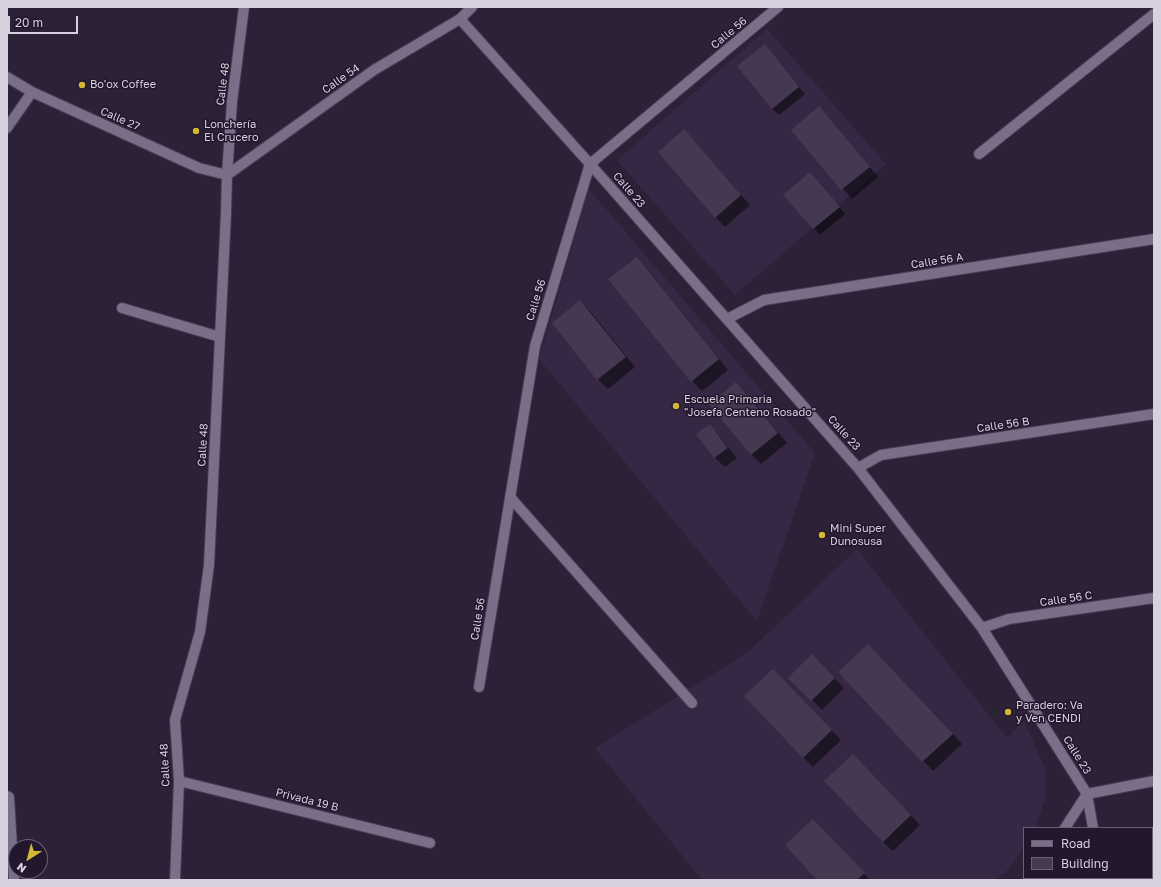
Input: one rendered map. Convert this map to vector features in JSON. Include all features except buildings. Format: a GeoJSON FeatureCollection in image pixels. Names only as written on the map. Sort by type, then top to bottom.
{"type":"FeatureCollection","features":[{"type":"Feature","properties":{"kind":"street","name":"Calle 48"},"geometry":{"type":"LineString","coordinates":[[175,880],[179,781],[175,720],[200,632],[209,565],[227,175],[232,102],[244,7]]}},
{"type":"Feature","properties":{"kind":"street","name":"Calle 54"},"geometry":{"type":"LineString","coordinates":[[227,175],[374,70],[460,19],[472,7]]}},
{"type":"Feature","properties":{"kind":"street","name":"Calle 56"},"geometry":{"type":"LineString","coordinates":[[479,687],[535,346],[590,164],[778,7]]}},
{"type":"Feature","properties":{"kind":"street"},"geometry":{"type":"LineString","coordinates":[[979,154],[1154,14]]}},
{"type":"Feature","properties":{"kind":"street","name":"Calle 23"},"geometry":{"type":"LineString","coordinates":[[460,19],[858,468],[982,628],[1087,794],[1093,827]]}},
{"type":"Feature","properties":{"kind":"street","name":"Calle 27"},"geometry":{"type":"LineString","coordinates":[[7,77],[32,92],[199,168],[227,175]]}},
{"type":"Feature","properties":{"kind":"street"},"geometry":{"type":"LineString","coordinates":[[7,128],[32,92]]}},
{"type":"Feature","properties":{"kind":"street","name":"Calle 56 A"},"geometry":{"type":"LineString","coordinates":[[727,319],[764,300],[1154,239]]}},
{"type":"Feature","properties":{"kind":"street"},"geometry":{"type":"LineString","coordinates":[[122,308],[220,337]]}},
{"type":"Feature","properties":{"kind":"street","name":"Calle 56 B"},"geometry":{"type":"LineString","coordinates":[[858,468],[881,455],[1154,414]]}},
{"type":"Feature","properties":{"kind":"street"},"geometry":{"type":"LineString","coordinates":[[510,497],[692,703]]}},
{"type":"Feature","properties":{"kind":"street","name":"Calle 56 C"},"geometry":{"type":"LineString","coordinates":[[982,628],[1009,619],[1154,598]]}},
{"type":"Feature","properties":{"kind":"street","name":"Privada 19 B"},"geometry":{"type":"LineString","coordinates":[[179,781],[430,843]]}},
{"type":"Feature","properties":{"kind":"street"},"geometry":{"type":"LineString","coordinates":[[1066,827],[1087,794],[1154,781]]}},
{"type":"Feature","properties":{"kind":"street"},"geometry":{"type":"LineString","coordinates":[[7,796],[9,797],[14,880]]}},
{"type":"Feature","properties":{"kind":"shaded area"},"geometry":{"type":"Polygon","coordinates":[[[767,29],[886,164],[735,295],[617,160],[767,29]]]}},
{"type":"Feature","properties":{"kind":"shaded area","name":"Escuela Primaria \"Josefa Centeno Rosado\""},"geometry":{"type":"Polygon","coordinates":[[[589,189],[815,453],[757,621],[539,359],[589,189]]]}},
{"type":"Feature","properties":{"kind":"shaded area"},"geometry":{"type":"Polygon","coordinates":[[[857,549],[1007,738],[1024,721],[1045,768],[1045,800],[1035,827],[1023,827],[1023,849],[1009,869],[995,880],[702,880],[595,748],[748,652],[857,549]]]}},
{"type":"Feature","properties":{"kind":"place","name":"Bo'ox Coffee"},"geometry":{"type":"Point","coordinates":[82,85]}},
{"type":"Feature","properties":{"kind":"place","name":"Lonchería El Crucero"},"geometry":{"type":"Point","coordinates":[196,131]}},
{"type":"Feature","properties":{"kind":"place","name":"Escuela Primaria \"Josefa Centeno Rosado\""},"geometry":{"type":"Point","coordinates":[676,406]}},
{"type":"Feature","properties":{"kind":"place","name":"Mini Super Dunosusa"},"geometry":{"type":"Point","coordinates":[822,535]}},
{"type":"Feature","properties":{"kind":"place","name":"Paradero: Va y Ven CENDI"},"geometry":{"type":"Point","coordinates":[1008,712]}}]}
